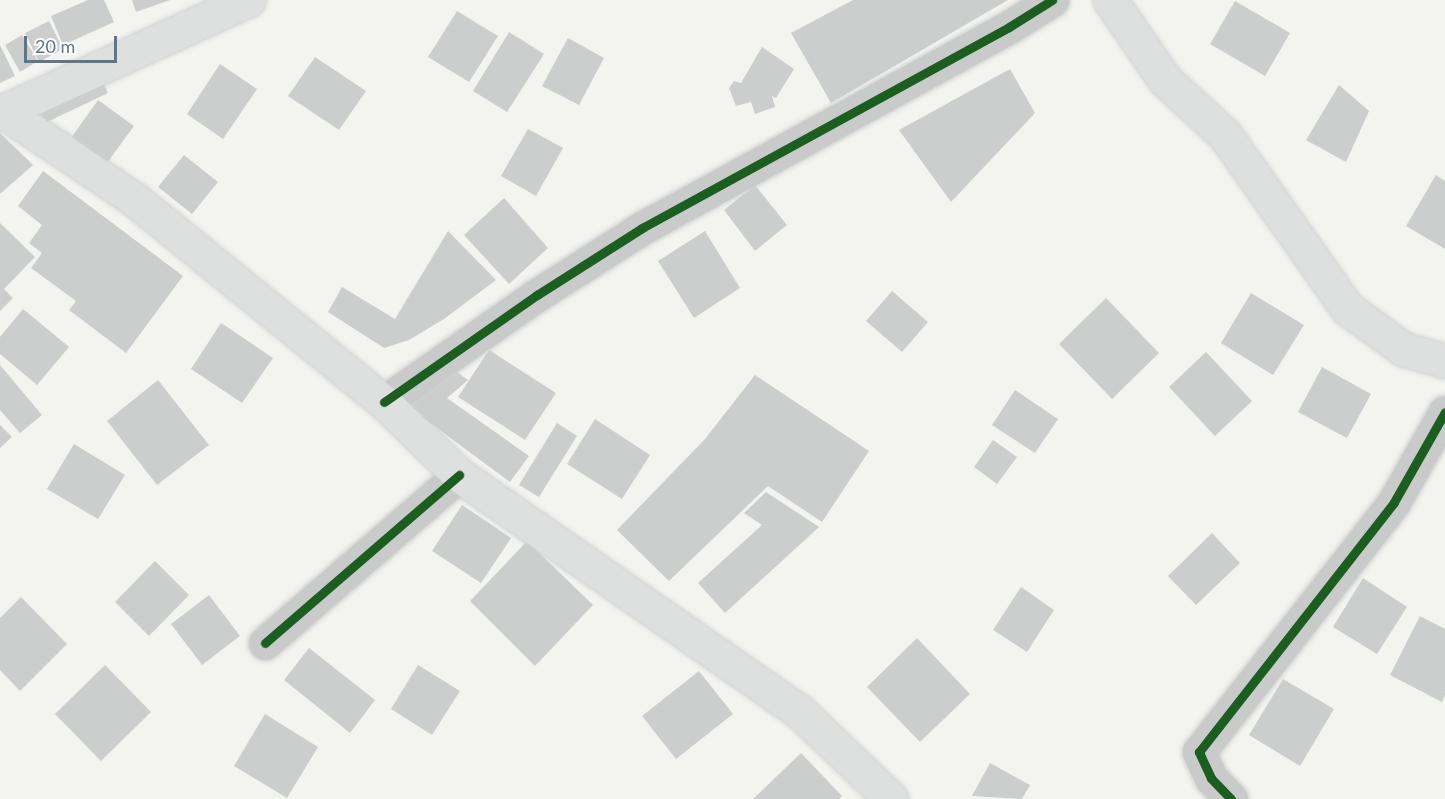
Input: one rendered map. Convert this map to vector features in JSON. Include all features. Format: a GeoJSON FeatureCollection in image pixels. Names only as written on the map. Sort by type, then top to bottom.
{"type":"FeatureCollection","features":[{"type":"Feature","properties":{"kind":"main road"},"geometry":{"type":"LineString","coordinates":[[2,112],[248,0]]}},
{"type":"Feature","properties":{"kind":"main road"},"geometry":{"type":"LineString","coordinates":[[1110,0],[1165,81],[1225,135],[1347,308],[1403,349],[1445,361]]}},
{"type":"Feature","properties":{"kind":"main road"},"geometry":{"type":"LineString","coordinates":[[2,112],[134,199],[384,402],[459,475],[799,711],[891,799]]}},
{"type":"Feature","properties":{"kind":"street"},"geometry":{"type":"LineString","coordinates":[[384,402],[537,295],[642,228],[1009,27],[1052,0]]}},
{"type":"Feature","properties":{"kind":"street"},"geometry":{"type":"LineString","coordinates":[[1231,799],[1211,778],[1199,752],[1394,502],[1445,412]]}},
{"type":"Feature","properties":{"kind":"street"},"geometry":{"type":"LineString","coordinates":[[265,643],[459,475]]}},
{"type":"Feature","properties":{"kind":"building"},"geometry":{"type":"Polygon","coordinates":[[[88,0],[104,0],[114,22],[63,45],[51,16],[88,0]]]}},
{"type":"Feature","properties":{"kind":"building"},"geometry":{"type":"Polygon","coordinates":[[[132,0],[170,0],[136,12],[132,0]]]}},
{"type":"Feature","properties":{"kind":"building"},"geometry":{"type":"Polygon","coordinates":[[[853,0],[1008,0],[831,103],[791,33],[853,0]]]}},
{"type":"Feature","properties":{"kind":"building"},"geometry":{"type":"Polygon","coordinates":[[[1235,1],[1290,33],[1265,76],[1210,44],[1235,1]]]}},
{"type":"Feature","properties":{"kind":"building"},"geometry":{"type":"Polygon","coordinates":[[[457,11],[498,36],[469,82],[428,57],[457,11]]]}},
{"type":"Feature","properties":{"kind":"building"},"geometry":{"type":"Polygon","coordinates":[[[49,21],[63,49],[39,62],[25,33],[49,21]]]}},
{"type":"Feature","properties":{"kind":"building"},"geometry":{"type":"Polygon","coordinates":[[[509,32],[544,54],[507,112],[473,91],[509,32]]]}},
{"type":"Feature","properties":{"kind":"building"},"geometry":{"type":"Polygon","coordinates":[[[22,35],[38,61],[20,72],[5,45],[22,35]]]}},
{"type":"Feature","properties":{"kind":"building"},"geometry":{"type":"Polygon","coordinates":[[[568,38],[604,58],[579,105],[542,86],[568,38]]]}},
{"type":"Feature","properties":{"kind":"building"},"geometry":{"type":"Polygon","coordinates":[[[0,45],[15,76],[0,83],[0,45]]]}},
{"type":"Feature","properties":{"kind":"building"},"geometry":{"type":"Polygon","coordinates":[[[762,47],[794,69],[776,98],[772,96],[775,107],[755,114],[751,102],[736,106],[729,88],[734,81],[741,83],[762,47]]]}},
{"type":"Feature","properties":{"kind":"building"},"geometry":{"type":"Polygon","coordinates":[[[315,57],[366,91],[339,130],[288,96],[315,57]]]}},
{"type":"Feature","properties":{"kind":"building"},"geometry":{"type":"Polygon","coordinates":[[[220,64],[257,89],[223,139],[187,114],[220,64]]]}},
{"type":"Feature","properties":{"kind":"building"},"geometry":{"type":"Polygon","coordinates":[[[1010,69],[1035,113],[951,202],[899,130],[1010,69]]]}},
{"type":"Feature","properties":{"kind":"building"},"geometry":{"type":"Polygon","coordinates":[[[98,72],[108,93],[45,123],[35,102],[98,72]]]}},
{"type":"Feature","properties":{"kind":"building"},"geometry":{"type":"Polygon","coordinates":[[[1339,85],[1369,111],[1346,162],[1306,140],[1339,85]]]}},
{"type":"Feature","properties":{"kind":"building"},"geometry":{"type":"Polygon","coordinates":[[[98,100],[134,126],[107,163],[71,138],[98,100]]]}},
{"type":"Feature","properties":{"kind":"building"},"geometry":{"type":"Polygon","coordinates":[[[528,129],[563,148],[536,196],[501,176],[528,129]]]}},
{"type":"Feature","properties":{"kind":"building"},"geometry":{"type":"Polygon","coordinates":[[[0,133],[33,165],[0,194],[0,133]]]}},
{"type":"Feature","properties":{"kind":"building"},"geometry":{"type":"Polygon","coordinates":[[[184,155],[218,182],[192,214],[158,187],[184,155]]]}},
{"type":"Feature","properties":{"kind":"building"},"geometry":{"type":"Polygon","coordinates":[[[43,171],[183,276],[126,353],[69,310],[76,301],[31,268],[42,253],[29,243],[42,225],[18,206],[43,171]]]}},
{"type":"Feature","properties":{"kind":"building"},"geometry":{"type":"Polygon","coordinates":[[[1436,175],[1445,181],[1445,249],[1406,226],[1436,175]]]}},
{"type":"Feature","properties":{"kind":"building"},"geometry":{"type":"Polygon","coordinates":[[[755,185],[787,225],[755,251],[724,210],[755,185]]]}},
{"type":"Feature","properties":{"kind":"building"},"geometry":{"type":"Polygon","coordinates":[[[504,198],[548,248],[509,284],[464,235],[504,198]]]}},
{"type":"Feature","properties":{"kind":"building"},"geometry":{"type":"Polygon","coordinates":[[[0,223],[35,257],[4,289],[13,298],[0,311],[0,223]]]}},
{"type":"Feature","properties":{"kind":"building"},"geometry":{"type":"Polygon","coordinates":[[[448,231],[496,280],[444,319],[409,340],[384,348],[328,312],[342,287],[395,319],[448,231]]]}},
{"type":"Feature","properties":{"kind":"building"},"geometry":{"type":"Polygon","coordinates":[[[705,231],[740,288],[694,318],[658,261],[705,231]]]}},
{"type":"Feature","properties":{"kind":"building"},"geometry":{"type":"Polygon","coordinates":[[[892,291],[928,322],[902,352],[866,321],[892,291]]]}},
{"type":"Feature","properties":{"kind":"building"},"geometry":{"type":"Polygon","coordinates":[[[1251,293],[1304,325],[1273,375],[1221,343],[1251,293]]]}},
{"type":"Feature","properties":{"kind":"building"},"geometry":{"type":"Polygon","coordinates":[[[1106,298],[1159,353],[1112,399],[1059,344],[1106,298]]]}},
{"type":"Feature","properties":{"kind":"building"},"geometry":{"type":"Polygon","coordinates":[[[23,309],[69,347],[37,385],[0,354],[0,337],[23,309]]]}},
{"type":"Feature","properties":{"kind":"building"},"geometry":{"type":"Polygon","coordinates":[[[221,323],[273,358],[242,403],[191,369],[221,323]]]}},
{"type":"Feature","properties":{"kind":"building"},"geometry":{"type":"Polygon","coordinates":[[[489,350],[556,393],[525,440],[458,397],[489,350]]]}},
{"type":"Feature","properties":{"kind":"building"},"geometry":{"type":"Polygon","coordinates":[[[1206,352],[1252,401],[1215,436],[1169,387],[1206,352]]]}},
{"type":"Feature","properties":{"kind":"building"},"geometry":{"type":"Polygon","coordinates":[[[443,362],[468,380],[447,398],[529,456],[510,482],[399,400],[443,362]]]}},
{"type":"Feature","properties":{"kind":"building"},"geometry":{"type":"Polygon","coordinates":[[[0,365],[42,415],[20,433],[0,410],[0,365]]]}},
{"type":"Feature","properties":{"kind":"building"},"geometry":{"type":"Polygon","coordinates":[[[1322,367],[1371,394],[1347,438],[1298,412],[1322,367]]]}},
{"type":"Feature","properties":{"kind":"building"},"geometry":{"type":"Polygon","coordinates":[[[755,375],[869,451],[822,522],[768,486],[669,581],[617,530],[705,439],[755,375]]]}},
{"type":"Feature","properties":{"kind":"building"},"geometry":{"type":"Polygon","coordinates":[[[158,380],[209,445],[157,485],[107,421],[158,380]]]}},
{"type":"Feature","properties":{"kind":"building"},"geometry":{"type":"Polygon","coordinates":[[[1015,390],[1058,419],[1035,453],[992,425],[1015,390]]]}},
{"type":"Feature","properties":{"kind":"building"},"geometry":{"type":"Polygon","coordinates":[[[595,419],[650,455],[622,499],[567,464],[595,419]]]}},
{"type":"Feature","properties":{"kind":"building"},"geometry":{"type":"Polygon","coordinates":[[[557,423],[577,436],[539,497],[519,485],[557,423]]]}},
{"type":"Feature","properties":{"kind":"building"},"geometry":{"type":"Polygon","coordinates":[[[0,425],[12,437],[0,448],[0,425]]]}},
{"type":"Feature","properties":{"kind":"building"},"geometry":{"type":"Polygon","coordinates":[[[993,440],[1017,457],[997,484],[974,467],[993,440]]]}},
{"type":"Feature","properties":{"kind":"building"},"geometry":{"type":"Polygon","coordinates":[[[74,444],[125,475],[98,519],[47,489],[74,444]]]}},
{"type":"Feature","properties":{"kind":"building"},"geometry":{"type":"Polygon","coordinates":[[[766,492],[819,527],[725,613],[698,583],[762,525],[744,513],[766,492]]]}},
{"type":"Feature","properties":{"kind":"building"},"geometry":{"type":"Polygon","coordinates":[[[462,505],[511,538],[481,583],[432,551],[462,505]]]}},
{"type":"Feature","properties":{"kind":"building"},"geometry":{"type":"Polygon","coordinates":[[[1212,533],[1240,563],[1196,605],[1168,576],[1212,533]]]}},
{"type":"Feature","properties":{"kind":"building"},"geometry":{"type":"Polygon","coordinates":[[[527,541],[593,605],[535,666],[470,601],[527,541]]]}},
{"type":"Feature","properties":{"kind":"building"},"geometry":{"type":"Polygon","coordinates":[[[155,561],[189,595],[149,636],[115,602],[155,561]]]}},
{"type":"Feature","properties":{"kind":"building"},"geometry":{"type":"Polygon","coordinates":[[[1363,578],[1407,607],[1377,654],[1333,627],[1363,578]]]}},
{"type":"Feature","properties":{"kind":"building"},"geometry":{"type":"Polygon","coordinates":[[[1021,587],[1054,610],[1027,652],[993,630],[1021,587]]]}},
{"type":"Feature","properties":{"kind":"building"},"geometry":{"type":"Polygon","coordinates":[[[209,595],[240,636],[202,665],[171,624],[209,595]]]}},
{"type":"Feature","properties":{"kind":"building"},"geometry":{"type":"Polygon","coordinates":[[[21,597],[67,644],[20,691],[0,670],[0,618],[21,597]]]}},
{"type":"Feature","properties":{"kind":"building"},"geometry":{"type":"Polygon","coordinates":[[[1420,616],[1445,629],[1445,695],[1442,702],[1390,675],[1420,616]]]}},
{"type":"Feature","properties":{"kind":"building"},"geometry":{"type":"Polygon","coordinates":[[[917,638],[970,694],[920,742],[867,687],[917,638]]]}},
{"type":"Feature","properties":{"kind":"building"},"geometry":{"type":"Polygon","coordinates":[[[309,648],[375,700],[350,733],[284,680],[309,648]]]}},
{"type":"Feature","properties":{"kind":"building"},"geometry":{"type":"Polygon","coordinates":[[[105,665],[151,712],[101,761],[55,714],[105,665]]]}},
{"type":"Feature","properties":{"kind":"building"},"geometry":{"type":"Polygon","coordinates":[[[418,665],[460,691],[432,735],[391,709],[418,665]]]}},
{"type":"Feature","properties":{"kind":"building"},"geometry":{"type":"Polygon","coordinates":[[[699,671],[733,714],[676,759],[642,716],[699,671]]]}},
{"type":"Feature","properties":{"kind":"building"},"geometry":{"type":"Polygon","coordinates":[[[1283,679],[1334,709],[1300,766],[1249,735],[1283,679]]]}},
{"type":"Feature","properties":{"kind":"building"},"geometry":{"type":"Polygon","coordinates":[[[265,714],[318,747],[287,798],[234,766],[265,714]]]}},
{"type":"Feature","properties":{"kind":"building"},"geometry":{"type":"Polygon","coordinates":[[[801,753],[842,796],[839,799],[753,799],[801,753]]]}},
{"type":"Feature","properties":{"kind":"building"},"geometry":{"type":"Polygon","coordinates":[[[990,763],[1030,785],[1022,799],[972,796],[990,763]]]}},
{"type":"Feature","properties":{"kind":"cycle path"},"geometry":{"type":"LineString","coordinates":[[384,402],[537,295],[642,228],[1009,27],[1052,0]]}},
{"type":"Feature","properties":{"kind":"cycle path"},"geometry":{"type":"LineString","coordinates":[[1231,799],[1211,778],[1199,752],[1394,502],[1445,412]]}},
{"type":"Feature","properties":{"kind":"cycle path"},"geometry":{"type":"LineString","coordinates":[[265,643],[459,475]]}}]}
